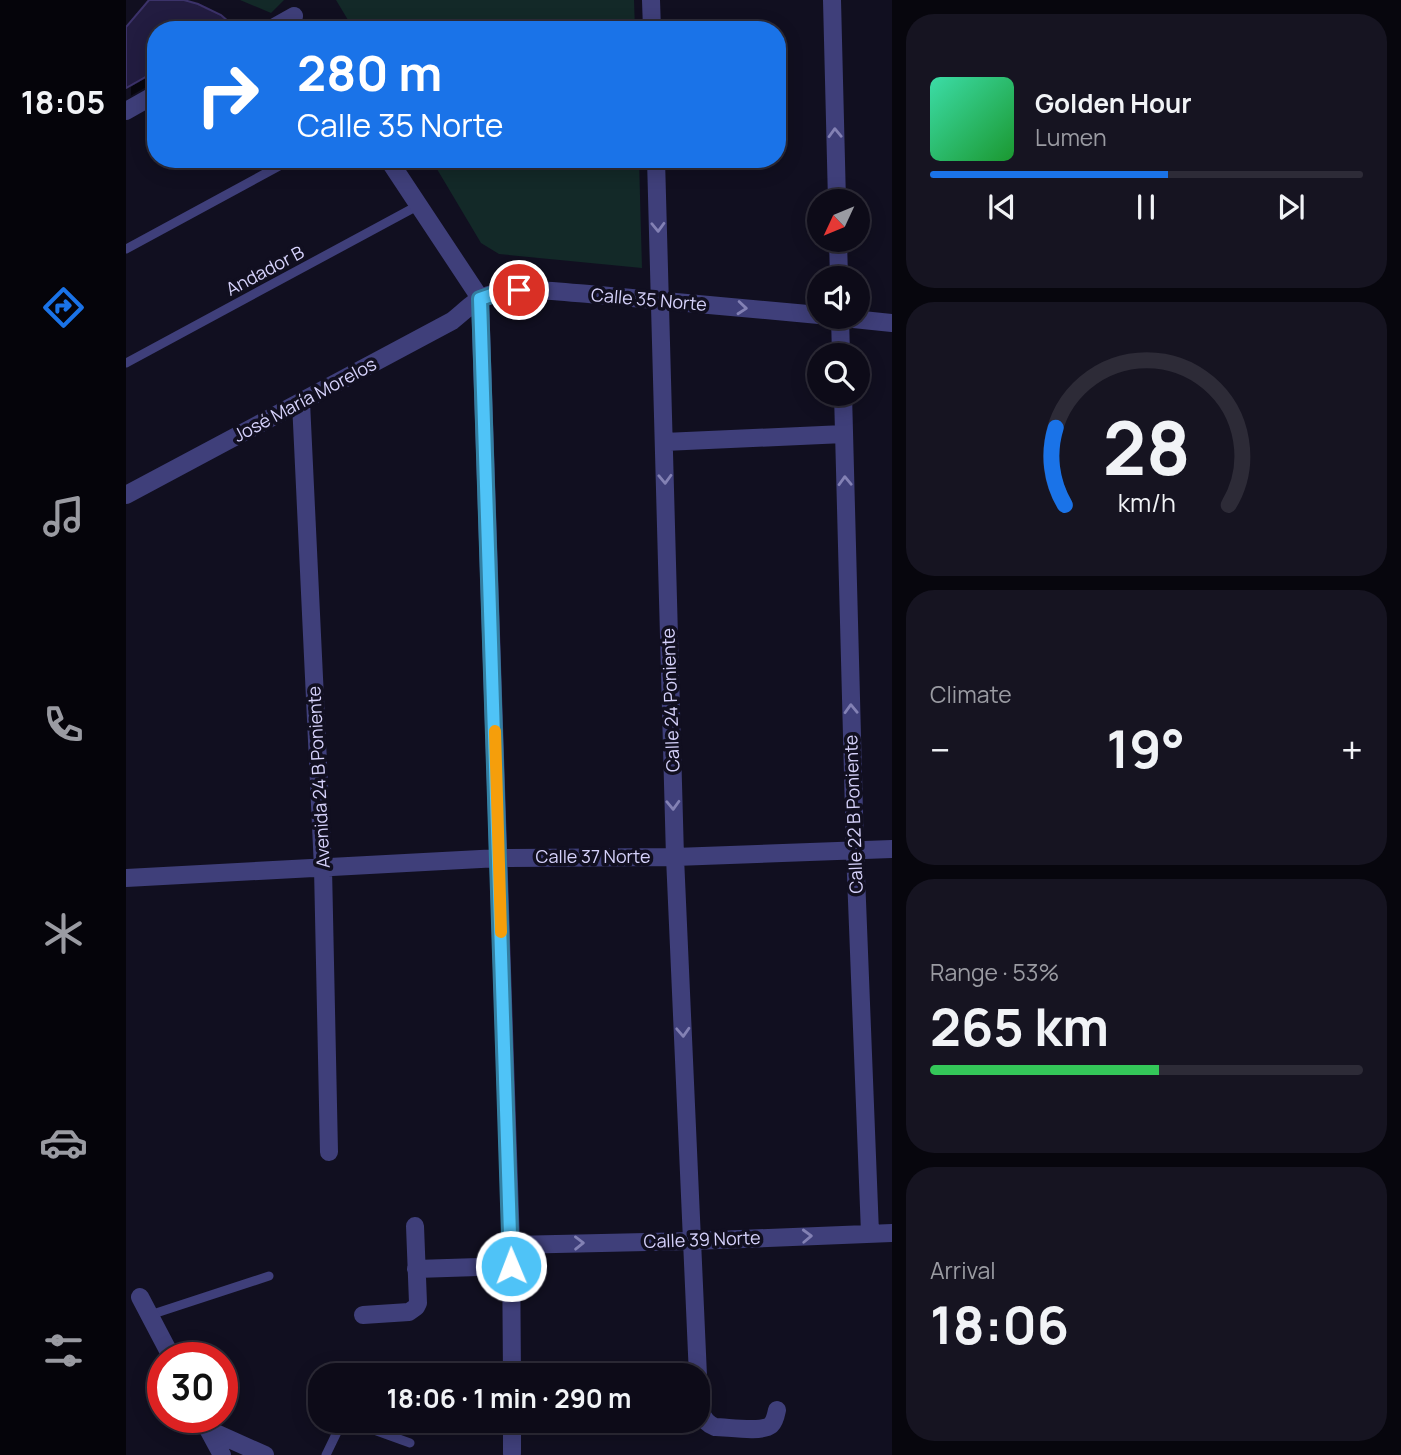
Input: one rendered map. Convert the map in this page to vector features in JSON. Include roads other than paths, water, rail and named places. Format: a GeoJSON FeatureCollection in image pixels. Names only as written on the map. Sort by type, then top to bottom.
{"type":"FeatureCollection","features":[{"type":"Feature","properties":{"kind":"street"},"geometry":{"type":"LineString","coordinates":[[651,0],[652,21]]}},
{"type":"Feature","properties":{"kind":"street"},"geometry":{"type":"LineString","coordinates":[[832,0],[837,189]]}},
{"type":"Feature","properties":{"kind":"street"},"geometry":{"type":"LineString","coordinates":[[126,111],[147,99]]}},
{"type":"Feature","properties":{"kind":"street"},"geometry":{"type":"LineString","coordinates":[[394,168],[480,299],[511,1245],[512,1363]]}},
{"type":"Feature","properties":{"kind":"street","name":"Calle 24 Poniente"},"geometry":{"type":"LineString","coordinates":[[656,168],[675,857],[697,1363]]}},
{"type":"Feature","properties":{"kind":"street","name":"Calle 35 Norte"},"geometry":{"type":"LineString","coordinates":[[480,299],[503,291],[519,290],[807,314]]}},
{"type":"Feature","properties":{"kind":"street","name":"José María Morelos"},"geometry":{"type":"LineString","coordinates":[[126,495],[452,321],[480,299]]}},
{"type":"Feature","properties":{"kind":"street"},"geometry":{"type":"LineString","coordinates":[[870,320],[892,323]]}},
{"type":"Feature","properties":{"kind":"street","name":"Avenida 24 B Poniente"},"geometry":{"type":"LineString","coordinates":[[301,402],[323,868],[329,1152]]}},
{"type":"Feature","properties":{"kind":"street","name":"Calle 22 B Poniente"},"geometry":{"type":"LineString","coordinates":[[843,406],[855,850],[870,1233]]}},
{"type":"Feature","properties":{"kind":"street"},"geometry":{"type":"LineString","coordinates":[[664,442],[844,435]]}},
{"type":"Feature","properties":{"kind":"street","name":"Calle 37 Norte"},"geometry":{"type":"LineString","coordinates":[[126,878],[499,858],[675,857],[892,849]]}},
{"type":"Feature","properties":{"kind":"street"},"geometry":{"type":"LineString","coordinates":[[363,1315],[409,1312],[416,1307],[415,1226]]}},
{"type":"Feature","properties":{"kind":"street","name":"Calle 39 Norte"},"geometry":{"type":"LineString","coordinates":[[511,1245],[892,1233]]}},
{"type":"Feature","properties":{"kind":"street"},"geometry":{"type":"LineString","coordinates":[[416,1269],[511,1266]]}},
{"type":"Feature","properties":{"kind":"street"},"geometry":{"type":"LineString","coordinates":[[140,1297],[164,1342]]}},
{"type":"Feature","properties":{"kind":"street"},"geometry":{"type":"LineString","coordinates":[[710,1425],[763,1429],[775,1419],[777,1410]]}},
{"type":"Feature","properties":{"kind":"street"},"geometry":{"type":"LineString","coordinates":[[211,1433],[222,1455]]}},
{"type":"Feature","properties":{"kind":"street"},"geometry":{"type":"LineString","coordinates":[[223,1433],[265,1455]]}},
{"type":"Feature","properties":{"kind":"street"},"geometry":{"type":"LineString","coordinates":[[512,1433],[512,1452]]}},
{"type":"Feature","properties":{"kind":"lane"},"geometry":{"type":"LineString","coordinates":[[126,249],[275,168]]}},
{"type":"Feature","properties":{"kind":"lane","name":"Andador B"},"geometry":{"type":"LineString","coordinates":[[126,363],[419,205]]}},
{"type":"Feature","properties":{"kind":"lane"},"geometry":{"type":"LineString","coordinates":[[150,1315],[269,1276]]}},
{"type":"Feature","properties":{"kind":"lane"},"geometry":{"type":"LineString","coordinates":[[326,1455],[337,1433]]}},
{"type":"Feature","properties":{"kind":"lane"},"geometry":{"type":"LineString","coordinates":[[381,1433],[410,1443]]}}]}
